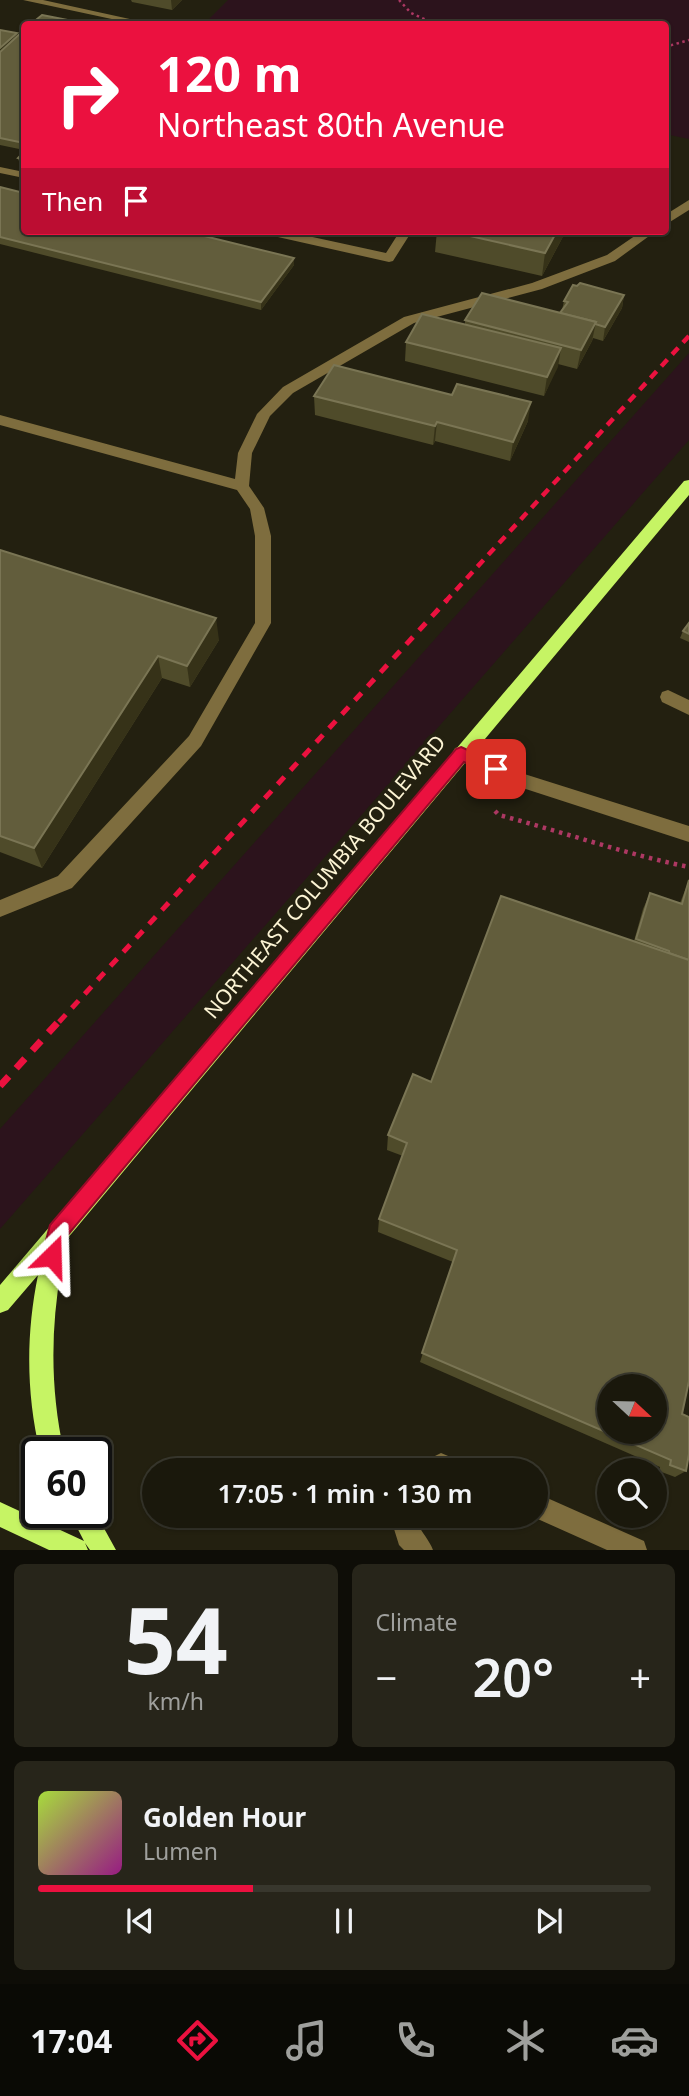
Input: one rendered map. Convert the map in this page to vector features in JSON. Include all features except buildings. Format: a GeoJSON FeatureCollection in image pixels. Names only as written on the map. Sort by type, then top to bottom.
{"type":"FeatureCollection","features":[{"type":"Feature","properties":{"kind":"main road","name":"NORTHEAST COLUMBIA BOULEVARD"},"geometry":{"type":"LineString","coordinates":[[0,1302],[689,485]]}},
{"type":"Feature","properties":{"kind":"main road"},"geometry":{"type":"LineString","coordinates":[[49,1437],[41,1390],[41,1332],[46,1280],[57,1233]]}},
{"type":"Feature","properties":{"kind":"main road"},"geometry":{"type":"LineString","coordinates":[[0,1514],[76,1550]]}},
{"type":"Feature","properties":{"kind":"main road"},"geometry":{"type":"LineString","coordinates":[[91,1528],[104,1550]]}},
{"type":"Feature","properties":{"kind":"street"},"geometry":{"type":"LineString","coordinates":[[28,0],[133,21]]}},
{"type":"Feature","properties":{"kind":"street"},"geometry":{"type":"LineString","coordinates":[[0,170],[21,175]]}},
{"type":"Feature","properties":{"kind":"street"},"geometry":{"type":"LineString","coordinates":[[669,218],[689,204]]}},
{"type":"Feature","properties":{"kind":"street"},"geometry":{"type":"LineString","coordinates":[[287,235],[389,258],[404,235]]}},
{"type":"Feature","properties":{"kind":"street"},"geometry":{"type":"LineString","coordinates":[[0,909],[65,882],[195,741],[263,623],[263,536],[257,508],[243,486],[245,453],[264,414],[288,390],[409,320],[537,286],[611,258],[644,235]]}},
{"type":"Feature","properties":{"kind":"street"},"geometry":{"type":"LineString","coordinates":[[0,420],[243,486]]}},
{"type":"Feature","properties":{"kind":"street"},"geometry":{"type":"LineString","coordinates":[[668,697],[689,708]]}},
{"type":"Feature","properties":{"kind":"street"},"geometry":{"type":"LineString","coordinates":[[461,753],[513,778],[689,834]]}},
{"type":"Feature","properties":{"kind":"street"},"geometry":{"type":"LineString","coordinates":[[548,1510],[635,1550]]}},
{"type":"Feature","properties":{"kind":"street"},"geometry":{"type":"LineString","coordinates":[[406,1528],[408,1536],[421,1550]]}},
{"type":"Feature","properties":{"kind":"path"},"geometry":{"type":"LineString","coordinates":[[399,0],[411,13],[428,21]]}},
{"type":"Feature","properties":{"kind":"path"},"geometry":{"type":"LineString","coordinates":[[669,46],[689,40]]}},
{"type":"Feature","properties":{"kind":"path"},"geometry":{"type":"LineString","coordinates":[[495,811],[499,816],[548,827],[638,857],[689,867]]}},
{"type":"Feature","properties":{"kind":"shaded area"},"geometry":{"type":"Polygon","coordinates":[[[228,0],[689,0],[689,139],[669,135],[669,21],[207,21],[228,0]]]}},
{"type":"Feature","properties":{"kind":"shaded area"},"geometry":{"type":"Polygon","coordinates":[[[689,353],[689,440],[0,1229],[0,1129],[689,353]]]}},
{"type":"Feature","properties":{"kind":"railway"},"geometry":{"type":"LineString","coordinates":[[445,602],[689,336]]}},
{"type":"Feature","properties":{"kind":"railway"},"geometry":{"type":"LineString","coordinates":[[59,1022],[447,600]]}},
{"type":"Feature","properties":{"kind":"railway"},"geometry":{"type":"LineString","coordinates":[[0,1086],[60,1020]]}},
{"type":"Feature","properties":{"kind":"route"},"geometry":{"type":"LineString","coordinates":[[52,1256],[57,1233],[461,753],[496,769]]}}]}
